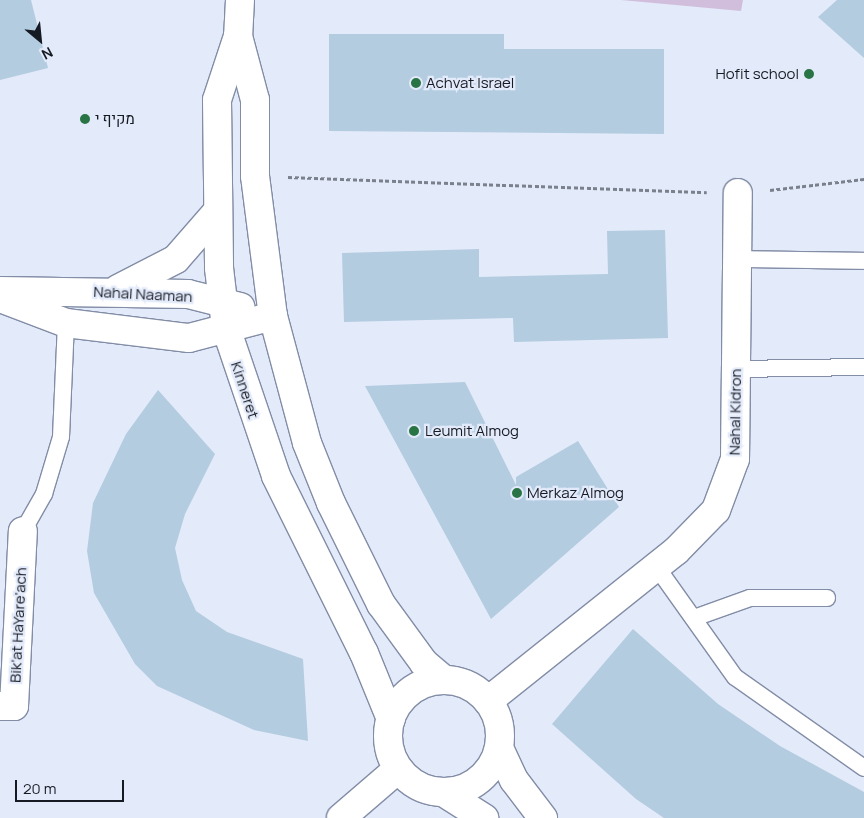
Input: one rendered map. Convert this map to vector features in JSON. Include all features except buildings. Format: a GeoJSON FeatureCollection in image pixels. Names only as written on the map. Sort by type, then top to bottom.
{"type":"FeatureCollection","features":[{"type":"Feature","properties":{"kind":"street","name":"Kinneret"},"geometry":{"type":"LineString","coordinates":[[240,0],[238,36],[217,100],[217,212],[225,315],[276,476],[364,652],[391,719]]}},
{"type":"Feature","properties":{"kind":"street","name":"Kinneret"},"geometry":{"type":"LineString","coordinates":[[238,36],[255,100],[255,176],[273,316],[307,443],[352,549],[410,645],[444,680]]}},
{"type":"Feature","properties":{"kind":"street","name":"Nahal Kidron"},"geometry":{"type":"LineString","coordinates":[[488,701],[656,566],[716,510],[735,459],[738,193]]}},
{"type":"Feature","properties":{"kind":"street"},"geometry":{"type":"LineString","coordinates":[[113,292],[176,259],[217,212]]}},
{"type":"Feature","properties":{"kind":"street","name":"Nahal Naaman"},"geometry":{"type":"LineString","coordinates":[[0,290],[188,294],[225,315],[273,316]]}},
{"type":"Feature","properties":{"kind":"street","name":"Nahal Naaman"},"geometry":{"type":"LineString","coordinates":[[0,298],[66,323],[189,338],[225,315]]}},
{"type":"Feature","properties":{"kind":"street","name":"Bik'at HaYare'ach"},"geometry":{"type":"LineString","coordinates":[[0,706],[14,706],[23,531]]}},
{"type":"Feature","properties":{"kind":"street"},"geometry":{"type":"LineString","coordinates":[[484,818],[443,792],[410,781],[398,769],[388,736],[391,719],[411,691],[444,680],[461,682],[488,701],[497,717],[499,748],[514,780],[543,818]]}},
{"type":"Feature","properties":{"kind":"street"},"geometry":{"type":"LineString","coordinates":[[443,792],[462,790],[479,780],[499,748]]}},
{"type":"Feature","properties":{"kind":"street"},"geometry":{"type":"LineString","coordinates":[[341,818],[398,769]]}},
{"type":"Feature","properties":{"kind":"lane"},"geometry":{"type":"LineString","coordinates":[[737,259],[864,261]]}},
{"type":"Feature","properties":{"kind":"lane"},"geometry":{"type":"LineString","coordinates":[[23,531],[44,494],[61,437],[66,323]]}},
{"type":"Feature","properties":{"kind":"lane"},"geometry":{"type":"LineString","coordinates":[[736,369],[864,367]]}},
{"type":"Feature","properties":{"kind":"lane"},"geometry":{"type":"LineString","coordinates":[[656,566],[735,677],[864,768]]}},
{"type":"Feature","properties":{"kind":"lane"},"geometry":{"type":"LineString","coordinates":[[694,618],[750,598],[827,598]]}},
{"type":"Feature","properties":{"kind":"path"},"geometry":{"type":"LineString","coordinates":[[255,176],[738,193],[864,180]]}},
{"type":"Feature","properties":{"kind":"shaded area"},"geometry":{"type":"Polygon","coordinates":[[[621,0],[743,0],[741,11],[621,0]]]}},
{"type":"Feature","properties":{"kind":"place","name":"Hofit school"},"geometry":{"type":"Point","coordinates":[809,74]}},
{"type":"Feature","properties":{"kind":"place","name":"Achvat Israel"},"geometry":{"type":"Point","coordinates":[416,83]}},
{"type":"Feature","properties":{"kind":"place","name":"מקיף י"},"geometry":{"type":"Point","coordinates":[85,119]}},
{"type":"Feature","properties":{"kind":"place","name":"Leumit Almog"},"geometry":{"type":"Point","coordinates":[414,431]}},
{"type":"Feature","properties":{"kind":"place","name":"Merkaz Almog"},"geometry":{"type":"Point","coordinates":[517,493]}}]}
